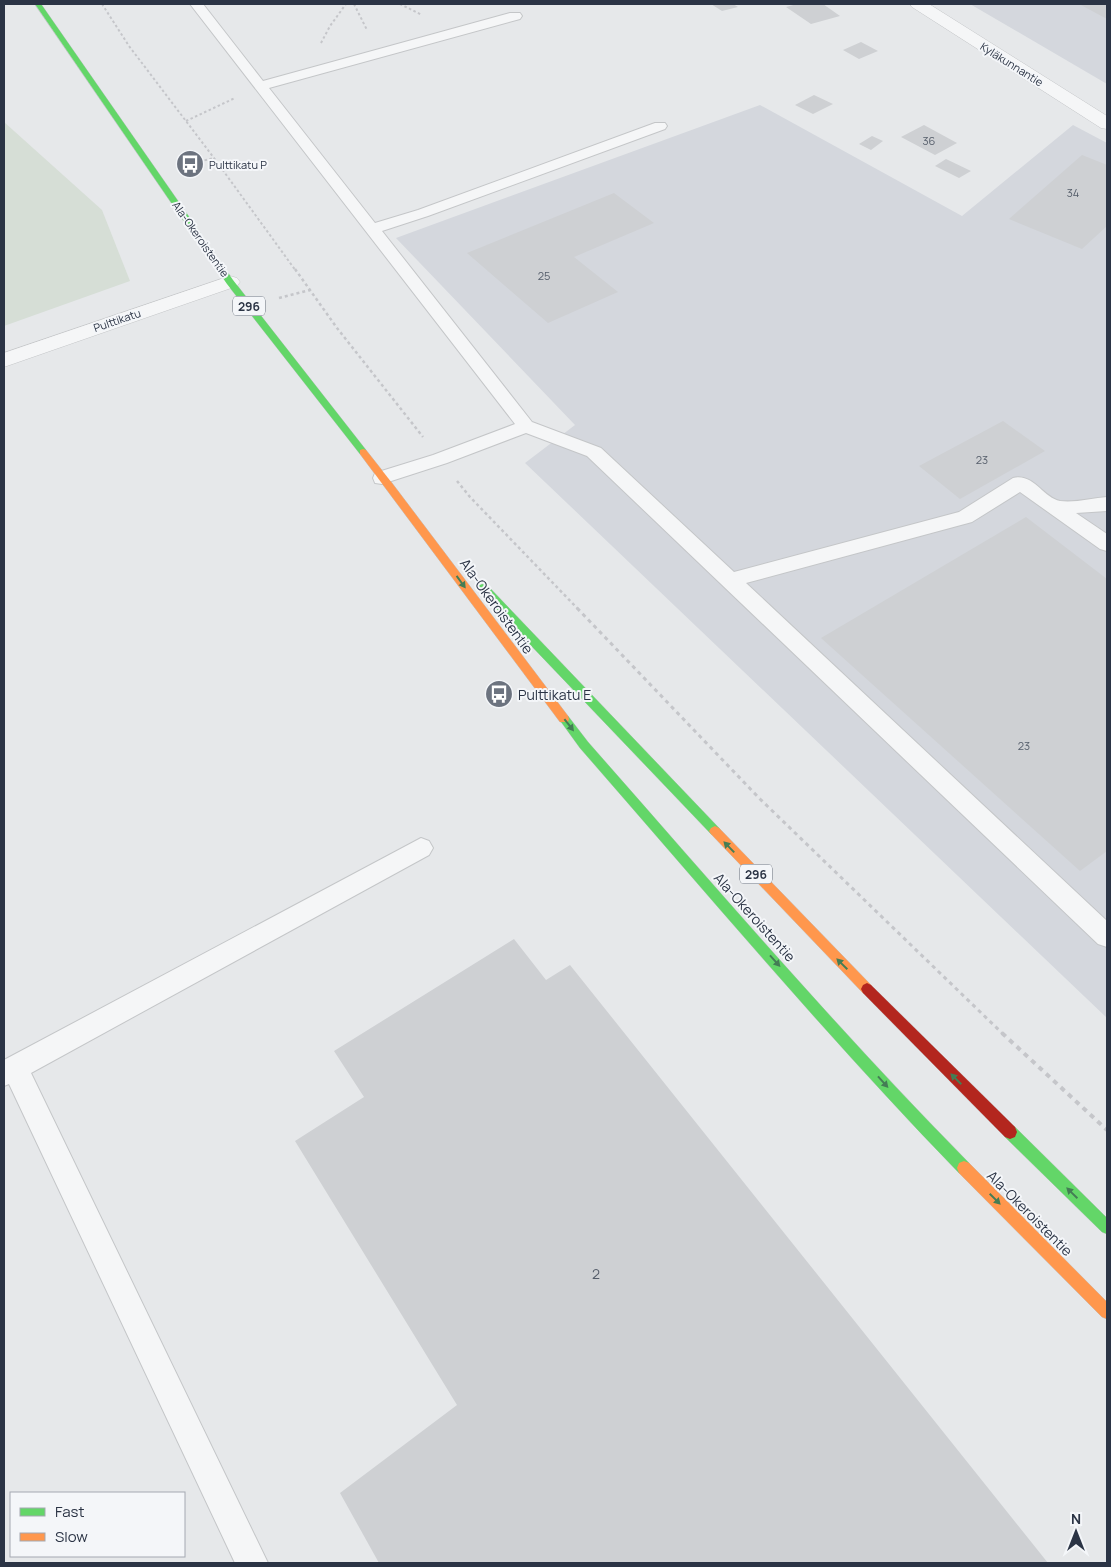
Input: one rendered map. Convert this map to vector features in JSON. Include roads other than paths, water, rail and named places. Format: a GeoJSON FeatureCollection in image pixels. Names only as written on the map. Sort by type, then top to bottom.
{"type":"FeatureCollection","features":[{"type":"Feature","properties":{"kind":"main road","name":"Ala-Okeroistentie"},"geometry":{"type":"LineString","coordinates":[[38,4],[230,282],[412,514],[824,946],[990,1113],[1107,1227]]}},
{"type":"Feature","properties":{"kind":"main road","name":"Ala-Okeroistentie"},"geometry":{"type":"LineString","coordinates":[[412,514],[510,651],[584,745],[742,925],[922,1125],[1107,1312]]}},
{"type":"Feature","properties":{"kind":"street","name":"Kyläkunnantie"},"geometry":{"type":"LineString","coordinates":[[918,4],[1107,124]]}},
{"type":"Feature","properties":{"kind":"street","name":"Pulttikatu"},"geometry":{"type":"LineString","coordinates":[[4,360],[230,282]]}},
{"type":"Feature","properties":{"kind":"lane"},"geometry":{"type":"LineString","coordinates":[[196,4],[526,426],[594,452],[1107,936]]}},
{"type":"Feature","properties":{"kind":"lane"},"geometry":{"type":"LineString","coordinates":[[260,86],[516,16]]}},
{"type":"Feature","properties":{"kind":"lane"},"geometry":{"type":"LineString","coordinates":[[372,229],[423,213],[660,126]]}},
{"type":"Feature","properties":{"kind":"lane"},"geometry":{"type":"LineString","coordinates":[[382,478],[440,459],[526,426]]}},
{"type":"Feature","properties":{"kind":"lane"},"geometry":{"type":"LineString","coordinates":[[730,580],[965,517],[1020,483],[1107,544]]}},
{"type":"Feature","properties":{"kind":"lane"},"geometry":{"type":"LineString","coordinates":[[1055,508],[1107,504]]}},
{"type":"Feature","properties":{"kind":"lane"},"geometry":{"type":"LineString","coordinates":[[252,1563],[10,1071],[421,848]]}},
{"type":"Feature","properties":{"kind":"place","name":"Pulttikatu P"},"geometry":{"type":"Point","coordinates":[190,164]}},
{"type":"Feature","properties":{"kind":"place","name":"Pulttikatu E"},"geometry":{"type":"Point","coordinates":[499,694]}}]}
